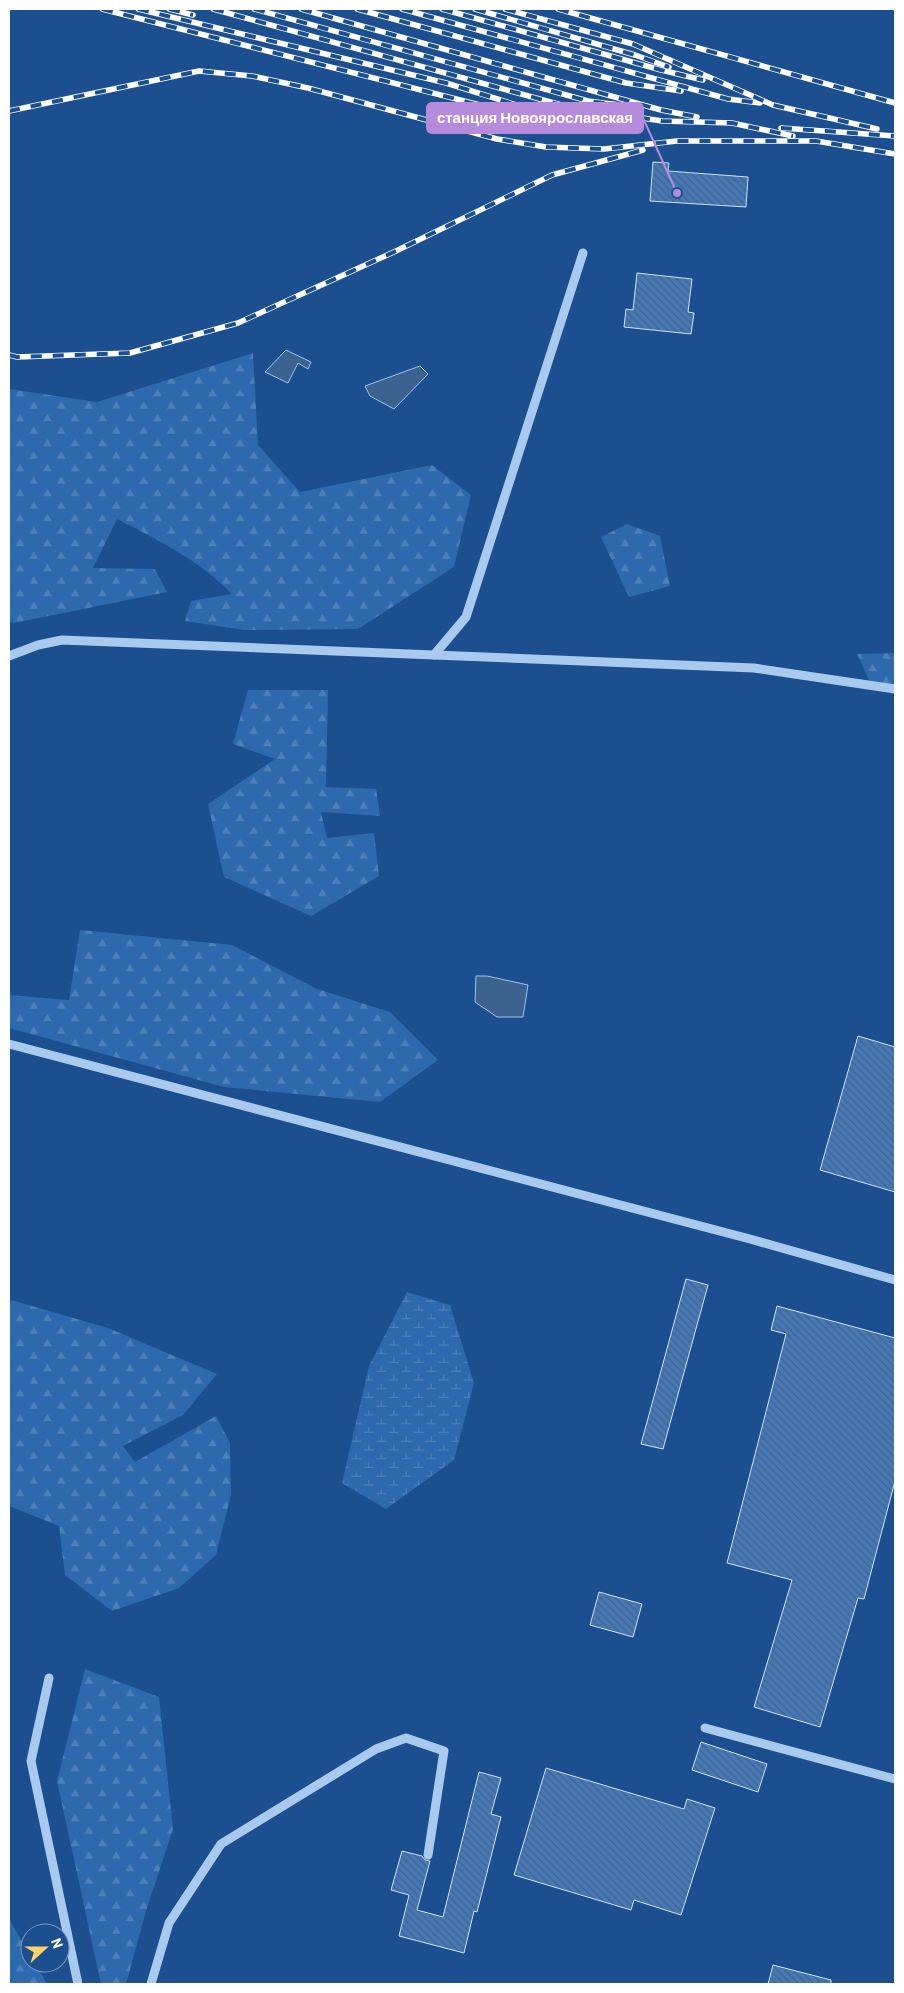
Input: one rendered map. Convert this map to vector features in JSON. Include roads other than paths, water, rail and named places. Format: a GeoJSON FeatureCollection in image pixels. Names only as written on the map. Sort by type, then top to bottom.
{"type":"FeatureCollection","features":[{"type":"Feature","properties":{"kind":"street"},"geometry":{"type":"LineString","coordinates":[[434,655],[466,617],[583,253]]}},
{"type":"Feature","properties":{"kind":"street"},"geometry":{"type":"LineString","coordinates":[[9,656],[38,645],[62,640],[754,668],[895,689]]}},
{"type":"Feature","properties":{"kind":"street"},"geometry":{"type":"LineString","coordinates":[[9,1044],[741,1236],[895,1280]]}},
{"type":"Feature","properties":{"kind":"street"},"geometry":{"type":"LineString","coordinates":[[49,1678],[30,1762],[78,1984]]}},
{"type":"Feature","properties":{"kind":"street"},"geometry":{"type":"LineString","coordinates":[[705,1728],[895,1779]]}},
{"type":"Feature","properties":{"kind":"street"},"geometry":{"type":"LineString","coordinates":[[151,1984],[169,1923],[221,1844],[376,1749],[406,1738],[444,1751],[428,1855]]}},
{"type":"Feature","properties":{"kind":"railway"},"geometry":{"type":"LineString","coordinates":[[102,9],[527,117]]}},
{"type":"Feature","properties":{"kind":"railway"},"geometry":{"type":"LineString","coordinates":[[138,9],[446,83],[581,125]]}},
{"type":"Feature","properties":{"kind":"railway"},"geometry":{"type":"LineString","coordinates":[[169,9],[193,15]]}},
{"type":"Feature","properties":{"kind":"railway"},"geometry":{"type":"LineString","coordinates":[[213,9],[565,106],[662,121],[732,123],[793,136]]}},
{"type":"Feature","properties":{"kind":"railway"},"geometry":{"type":"LineString","coordinates":[[254,9],[588,101],[628,106]]}},
{"type":"Feature","properties":{"kind":"railway"},"geometry":{"type":"LineString","coordinates":[[301,9],[661,110],[697,117]]}},
{"type":"Feature","properties":{"kind":"railway"},"geometry":{"type":"LineString","coordinates":[[357,9],[626,83],[681,91]]}},
{"type":"Feature","properties":{"kind":"railway"},"geometry":{"type":"LineString","coordinates":[[402,9],[728,99],[760,103]]}},
{"type":"Feature","properties":{"kind":"railway"},"geometry":{"type":"LineString","coordinates":[[442,9],[703,80]]}},
{"type":"Feature","properties":{"kind":"railway"},"geometry":{"type":"LineString","coordinates":[[475,9],[635,55],[669,67]]}},
{"type":"Feature","properties":{"kind":"railway"},"geometry":{"type":"LineString","coordinates":[[505,9],[633,44],[773,105],[877,129]]}},
{"type":"Feature","properties":{"kind":"railway"},"geometry":{"type":"LineString","coordinates":[[558,9],[895,103]]}},
{"type":"Feature","properties":{"kind":"railway"},"geometry":{"type":"LineString","coordinates":[[9,111],[199,71],[252,76],[308,88],[497,139],[546,147],[604,149],[677,141],[816,141],[895,154]]}},
{"type":"Feature","properties":{"kind":"railway"},"geometry":{"type":"LineString","coordinates":[[781,128],[895,136]]}},
{"type":"Feature","properties":{"kind":"railway"},"geometry":{"type":"LineString","coordinates":[[9,355],[17,357],[130,353],[238,323],[396,251],[552,175],[643,150]]}},
{"type":"Feature","properties":{"kind":"place","name":"станция Новоярославская"},"geometry":{"type":"Point","coordinates":[677,193]}}]}
